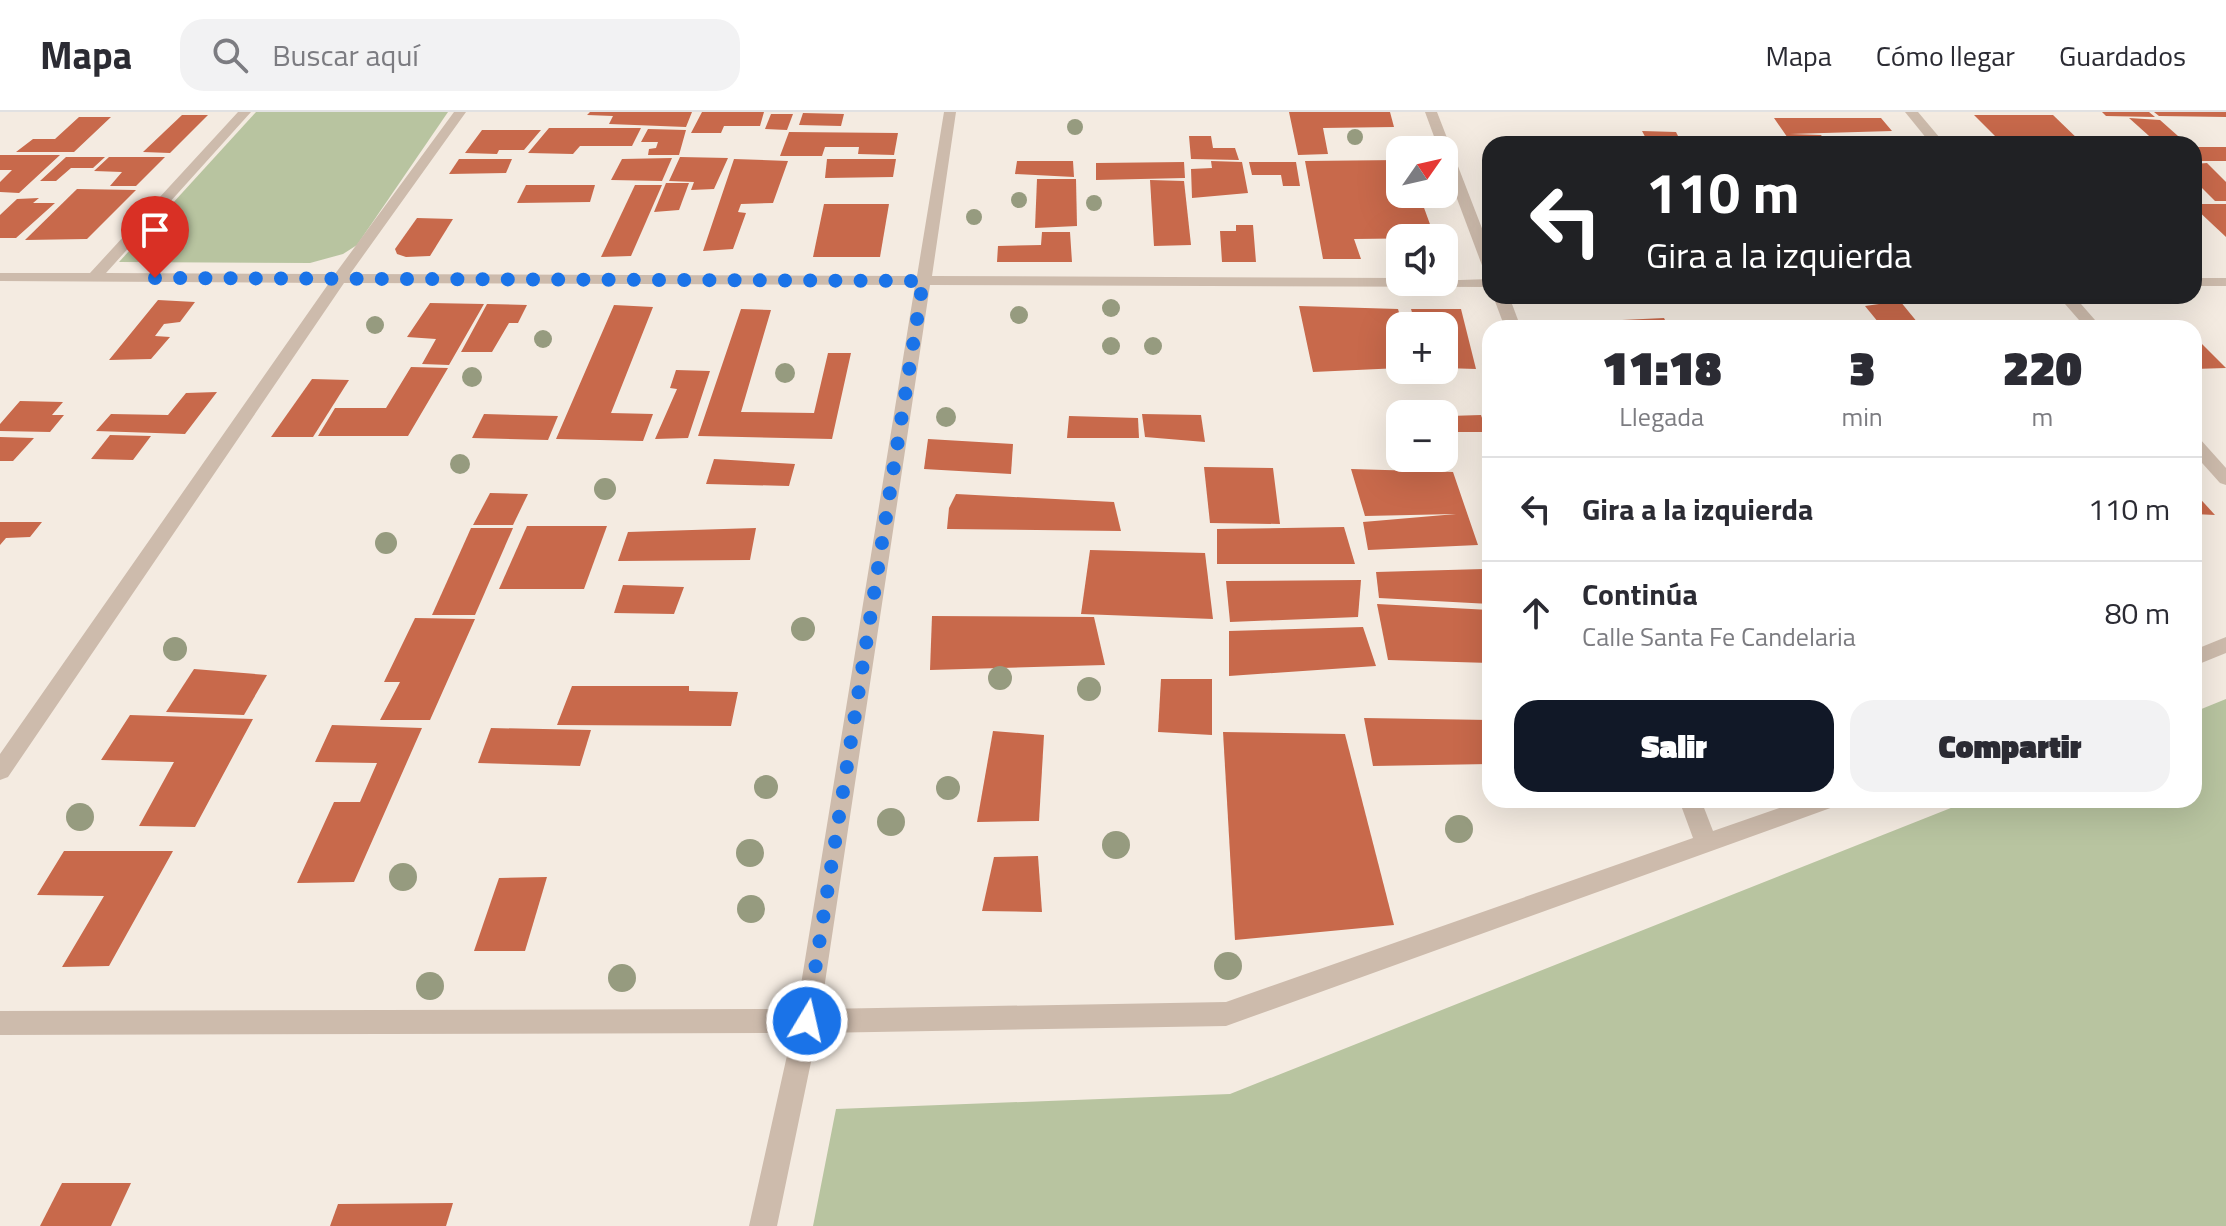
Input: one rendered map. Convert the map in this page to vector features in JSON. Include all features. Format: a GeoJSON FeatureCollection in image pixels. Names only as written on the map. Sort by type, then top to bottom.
{"type":"FeatureCollection","features":[{"type":"Feature","properties":{"kind":"street"},"geometry":{"type":"LineString","coordinates":[[93,278],[245,112]]}},
{"type":"Feature","properties":{"kind":"street"},"geometry":{"type":"LineString","coordinates":[[0,771],[340,278],[460,112]]}},
{"type":"Feature","properties":{"kind":"street"},"geometry":{"type":"LineString","coordinates":[[763,1226],[807,1021],[950,112]]}},
{"type":"Feature","properties":{"kind":"street"},"geometry":{"type":"LineString","coordinates":[[1431,112],[1482,247]]}},
{"type":"Feature","properties":{"kind":"street"},"geometry":{"type":"LineString","coordinates":[[1911,112],[1931,136]]}},
{"type":"Feature","properties":{"kind":"street"},"geometry":{"type":"LineString","coordinates":[[0,277],[1482,283]]}},
{"type":"Feature","properties":{"kind":"street"},"geometry":{"type":"LineString","coordinates":[[2202,282],[2226,282]]}},
{"type":"Feature","properties":{"kind":"street"},"geometry":{"type":"LineString","coordinates":[[2073,304],[2087,320]]}},
{"type":"Feature","properties":{"kind":"street"},"geometry":{"type":"LineString","coordinates":[[2202,452],[2226,479]]}},
{"type":"Feature","properties":{"kind":"street"},"geometry":{"type":"LineString","coordinates":[[2202,655],[2226,645]]}},
{"type":"Feature","properties":{"kind":"street"},"geometry":{"type":"LineString","coordinates":[[1693,808],[1706,842]]}},
{"type":"Feature","properties":{"kind":"street"},"geometry":{"type":"LineString","coordinates":[[0,1023],[807,1021],[1226,1014],[1805,808]]}},
{"type":"Feature","properties":{"kind":"green space"},"geometry":{"type":"Polygon","coordinates":[[[256,112],[448,112],[357,245],[343,254],[310,263],[119,262],[256,112]]]}},
{"type":"Feature","properties":{"kind":"green space"},"geometry":{"type":"Polygon","coordinates":[[[2226,699],[2226,1226],[813,1226],[836,1109],[1230,1094],[1951,808],[2202,808],[2202,709],[2226,699]]]}},
{"type":"Feature","properties":{"kind":"building"},"geometry":{"type":"Polygon","coordinates":[[[590,112],[692,112],[686,127],[609,124],[613,116],[587,115],[590,112]]]}},
{"type":"Feature","properties":{"kind":"building"},"geometry":{"type":"Polygon","coordinates":[[[702,112],[764,112],[760,126],[724,126],[721,133],[691,133],[702,112]]]}},
{"type":"Feature","properties":{"kind":"building"},"geometry":{"type":"Polygon","coordinates":[[[1289,112],[1390,112],[1394,127],[1323,128],[1328,154],[1298,155],[1289,112]]]}},
{"type":"Feature","properties":{"kind":"building"},"geometry":{"type":"Polygon","coordinates":[[[2102,112],[2149,112],[2155,117],[2106,116],[2102,112]]]}},
{"type":"Feature","properties":{"kind":"building"},"geometry":{"type":"Polygon","coordinates":[[[2154,112],[2226,112],[2226,117],[2159,116],[2154,112]]]}},
{"type":"Feature","properties":{"kind":"building"},"geometry":{"type":"Polygon","coordinates":[[[803,113],[844,114],[841,126],[799,125],[803,113]]]}},
{"type":"Feature","properties":{"kind":"building"},"geometry":{"type":"Polygon","coordinates":[[[771,114],[793,114],[787,130],[765,129],[771,114]]]}},
{"type":"Feature","properties":{"kind":"building"},"geometry":{"type":"Polygon","coordinates":[[[182,115],[208,115],[170,153],[143,152],[182,115]]]}},
{"type":"Feature","properties":{"kind":"building"},"geometry":{"type":"Polygon","coordinates":[[[1974,115],[2053,115],[2075,136],[1995,136],[1974,115]]]}},
{"type":"Feature","properties":{"kind":"building"},"geometry":{"type":"Polygon","coordinates":[[[79,117],[111,117],[74,152],[16,152],[33,139],[55,139],[79,117]]]}},
{"type":"Feature","properties":{"kind":"building"},"geometry":{"type":"Polygon","coordinates":[[[1774,118],[1881,118],[1892,131],[1790,134],[1822,136],[1786,136],[1774,118]]]}},
{"type":"Feature","properties":{"kind":"building"},"geometry":{"type":"Polygon","coordinates":[[[2129,118],[2160,120],[2178,136],[2149,136],[2129,118]]]}},
{"type":"Feature","properties":{"kind":"building"},"geometry":{"type":"Polygon","coordinates":[[[549,128],[641,128],[632,146],[580,146],[573,154],[528,153],[549,128]]]}},
{"type":"Feature","properties":{"kind":"building"},"geometry":{"type":"Polygon","coordinates":[[[648,129],[686,130],[679,155],[648,155],[649,149],[656,148],[658,142],[641,142],[648,129]]]}},
{"type":"Feature","properties":{"kind":"building"},"geometry":{"type":"Polygon","coordinates":[[[482,130],[541,130],[524,150],[499,150],[497,154],[465,153],[482,130]]]}},
{"type":"Feature","properties":{"kind":"building"},"geometry":{"type":"Polygon","coordinates":[[[1642,131],[1676,132],[1678,136],[1645,136],[1642,131]]]}},
{"type":"Feature","properties":{"kind":"building"},"geometry":{"type":"Polygon","coordinates":[[[789,132],[898,133],[894,155],[858,154],[859,147],[825,147],[822,156],[780,156],[789,132]]]}},
{"type":"Feature","properties":{"kind":"building"},"geometry":{"type":"Polygon","coordinates":[[[1189,136],[1211,136],[1213,148],[1235,148],[1239,160],[1191,159],[1189,136]]]}},
{"type":"Feature","properties":{"kind":"building"},"geometry":{"type":"Polygon","coordinates":[[[2202,147],[2226,147],[2226,161],[2202,161],[2202,147]]]}},
{"type":"Feature","properties":{"kind":"building"},"geometry":{"type":"Polygon","coordinates":[[[0,155],[60,155],[19,193],[0,192],[0,182],[12,170],[0,170],[0,155]]]}},
{"type":"Feature","properties":{"kind":"building"},"geometry":{"type":"Polygon","coordinates":[[[66,157],[105,157],[93,168],[71,168],[56,181],[40,181],[66,157]]]}},
{"type":"Feature","properties":{"kind":"building"},"geometry":{"type":"Polygon","coordinates":[[[109,157],[165,157],[136,186],[110,186],[122,172],[94,171],[109,157]]]}},
{"type":"Feature","properties":{"kind":"building"},"geometry":{"type":"Polygon","coordinates":[[[680,157],[728,158],[714,189],[691,190],[694,182],[669,181],[680,157]]]}},
{"type":"Feature","properties":{"kind":"building"},"geometry":{"type":"Polygon","coordinates":[[[672,158],[662,181],[611,180],[622,159],[672,158]]]}},
{"type":"Feature","properties":{"kind":"building"},"geometry":{"type":"Polygon","coordinates":[[[459,159],[512,159],[506,173],[449,174],[459,159]]]}},
{"type":"Feature","properties":{"kind":"building"},"geometry":{"type":"Polygon","coordinates":[[[734,159],[788,161],[773,203],[741,204],[738,212],[746,213],[733,249],[703,251],[734,159]]]}},
{"type":"Feature","properties":{"kind":"building"},"geometry":{"type":"Polygon","coordinates":[[[827,159],[896,159],[893,177],[825,178],[827,159]]]}},
{"type":"Feature","properties":{"kind":"building"},"geometry":{"type":"Polygon","coordinates":[[[1386,160],[1386,208],[1424,208],[1430,224],[1386,224],[1386,239],[1354,239],[1361,259],[1323,259],[1305,161],[1386,160]]]}},
{"type":"Feature","properties":{"kind":"building"},"geometry":{"type":"Polygon","coordinates":[[[1017,161],[1073,161],[1074,177],[1015,174],[1017,161]]]}},
{"type":"Feature","properties":{"kind":"building"},"geometry":{"type":"Polygon","coordinates":[[[1211,161],[1242,162],[1248,193],[1192,198],[1191,169],[1212,168],[1211,161]]]}},
{"type":"Feature","properties":{"kind":"building"},"geometry":{"type":"Polygon","coordinates":[[[1184,162],[1185,178],[1096,180],[1096,163],[1184,162]]]}},
{"type":"Feature","properties":{"kind":"building"},"geometry":{"type":"Polygon","coordinates":[[[1249,162],[1296,162],[1300,186],[1283,186],[1281,175],[1252,175],[1249,162]]]}},
{"type":"Feature","properties":{"kind":"building"},"geometry":{"type":"Polygon","coordinates":[[[2202,163],[2207,163],[2226,182],[2226,201],[2215,201],[2202,188],[2202,163]]]}},
{"type":"Feature","properties":{"kind":"building"},"geometry":{"type":"Polygon","coordinates":[[[1037,179],[1076,179],[1077,226],[1035,228],[1037,179]]]}},
{"type":"Feature","properties":{"kind":"building"},"geometry":{"type":"Polygon","coordinates":[[[1150,180],[1184,181],[1191,245],[1154,246],[1150,180]]]}},
{"type":"Feature","properties":{"kind":"building"},"geometry":{"type":"Polygon","coordinates":[[[666,183],[689,183],[679,210],[654,212],[666,183]]]}},
{"type":"Feature","properties":{"kind":"building"},"geometry":{"type":"Polygon","coordinates":[[[526,185],[595,185],[590,202],[517,203],[526,185]]]}},
{"type":"Feature","properties":{"kind":"building"},"geometry":{"type":"Polygon","coordinates":[[[635,185],[662,185],[631,256],[601,257],[635,185]]]}},
{"type":"Feature","properties":{"kind":"building"},"geometry":{"type":"Polygon","coordinates":[[[77,189],[136,190],[87,239],[25,240],[77,189]]]}},
{"type":"Feature","properties":{"kind":"building"},"geometry":{"type":"Polygon","coordinates":[[[39,198],[33,203],[55,203],[16,238],[0,238],[0,215],[17,199],[39,198]]]}},
{"type":"Feature","properties":{"kind":"building"},"geometry":{"type":"Polygon","coordinates":[[[824,204],[889,204],[880,257],[813,257],[824,204]]]}},
{"type":"Feature","properties":{"kind":"building"},"geometry":{"type":"Polygon","coordinates":[[[2202,204],[2226,204],[2226,237],[2202,214],[2202,204]]]}},
{"type":"Feature","properties":{"kind":"building"},"geometry":{"type":"Polygon","coordinates":[[[417,218],[453,219],[430,256],[406,257],[397,254],[395,249],[417,218]]]}},
{"type":"Feature","properties":{"kind":"building"},"geometry":{"type":"Polygon","coordinates":[[[1236,225],[1253,225],[1256,262],[1222,262],[1220,231],[1236,231],[1236,225]]]}},
{"type":"Feature","properties":{"kind":"building"},"geometry":{"type":"Polygon","coordinates":[[[1042,232],[1070,232],[1072,262],[997,262],[998,246],[1041,245],[1042,232]]]}},
{"type":"Feature","properties":{"kind":"building"},"geometry":{"type":"Polygon","coordinates":[[[158,300],[195,302],[180,322],[164,324],[155,336],[170,337],[151,359],[109,360],[158,300]]]}},
{"type":"Feature","properties":{"kind":"building"},"geometry":{"type":"Polygon","coordinates":[[[430,303],[484,304],[449,365],[422,364],[436,339],[407,337],[430,303]]]}},
{"type":"Feature","properties":{"kind":"building"},"geometry":{"type":"Polygon","coordinates":[[[487,304],[527,305],[518,323],[509,323],[492,352],[461,352],[487,304]]]}},
{"type":"Feature","properties":{"kind":"building"},"geometry":{"type":"Polygon","coordinates":[[[1902,304],[1915,320],[1876,320],[1865,306],[1902,304]]]}},
{"type":"Feature","properties":{"kind":"building"},"geometry":{"type":"Polygon","coordinates":[[[614,305],[653,307],[611,413],[653,414],[643,441],[556,439],[614,305]]]}},
{"type":"Feature","properties":{"kind":"building"},"geometry":{"type":"Polygon","coordinates":[[[1299,306],[1398,309],[1399,312],[1386,312],[1386,369],[1313,372],[1299,306]]]}},
{"type":"Feature","properties":{"kind":"building"},"geometry":{"type":"Polygon","coordinates":[[[741,309],[771,310],[741,412],[814,413],[828,353],[851,353],[832,439],[698,436],[741,309]]]}},
{"type":"Feature","properties":{"kind":"building"},"geometry":{"type":"Polygon","coordinates":[[[1411,309],[1461,309],[1476,369],[1458,368],[1458,312],[1412,312],[1411,309]]]}},
{"type":"Feature","properties":{"kind":"building"},"geometry":{"type":"Polygon","coordinates":[[[1664,318],[1665,320],[1622,320],[1664,318]]]}},
{"type":"Feature","properties":{"kind":"building"},"geometry":{"type":"Polygon","coordinates":[[[2202,344],[2226,368],[2202,369],[2202,344]]]}},
{"type":"Feature","properties":{"kind":"building"},"geometry":{"type":"Polygon","coordinates":[[[411,367],[448,368],[408,436],[318,436],[335,408],[386,408],[411,367]]]}},
{"type":"Feature","properties":{"kind":"building"},"geometry":{"type":"Polygon","coordinates":[[[676,370],[710,371],[688,438],[655,439],[677,389],[670,388],[676,370]]]}},
{"type":"Feature","properties":{"kind":"building"},"geometry":{"type":"Polygon","coordinates":[[[312,379],[349,380],[313,437],[271,437],[312,379]]]}},
{"type":"Feature","properties":{"kind":"building"},"geometry":{"type":"Polygon","coordinates":[[[217,392],[185,434],[96,431],[111,414],[168,415],[186,393],[217,392]]]}},
{"type":"Feature","properties":{"kind":"building"},"geometry":{"type":"Polygon","coordinates":[[[20,401],[63,402],[52,415],[64,415],[50,432],[0,431],[0,424],[20,401]]]}},
{"type":"Feature","properties":{"kind":"building"},"geometry":{"type":"Polygon","coordinates":[[[484,414],[558,416],[548,440],[472,438],[484,414]]]}},
{"type":"Feature","properties":{"kind":"building"},"geometry":{"type":"Polygon","coordinates":[[[1142,414],[1201,415],[1205,442],[1145,437],[1142,414]]]}},
{"type":"Feature","properties":{"kind":"building"},"geometry":{"type":"Polygon","coordinates":[[[1481,415],[1482,432],[1458,432],[1458,416],[1481,415]]]}},
{"type":"Feature","properties":{"kind":"building"},"geometry":{"type":"Polygon","coordinates":[[[1069,416],[1138,418],[1139,438],[1067,438],[1069,416]]]}},
{"type":"Feature","properties":{"kind":"building"},"geometry":{"type":"Polygon","coordinates":[[[110,435],[151,436],[133,460],[91,459],[110,435]]]}},
{"type":"Feature","properties":{"kind":"building"},"geometry":{"type":"Polygon","coordinates":[[[0,437],[34,438],[13,461],[0,461],[0,437]]]}},
{"type":"Feature","properties":{"kind":"building"},"geometry":{"type":"Polygon","coordinates":[[[928,439],[1013,444],[1011,474],[924,469],[928,439]]]}},
{"type":"Feature","properties":{"kind":"building"},"geometry":{"type":"Polygon","coordinates":[[[714,459],[795,464],[789,486],[706,484],[714,459]]]}},
{"type":"Feature","properties":{"kind":"building"},"geometry":{"type":"Polygon","coordinates":[[[1204,467],[1273,468],[1280,524],[1210,523],[1204,467]]]}},
{"type":"Feature","properties":{"kind":"building"},"geometry":{"type":"Polygon","coordinates":[[[1351,469],[1453,472],[1478,545],[1368,550],[1363,522],[1456,514],[1365,516],[1351,469]]]}},
{"type":"Feature","properties":{"kind":"building"},"geometry":{"type":"Polygon","coordinates":[[[490,493],[528,494],[513,525],[473,525],[490,493]]]}},
{"type":"Feature","properties":{"kind":"building"},"geometry":{"type":"Polygon","coordinates":[[[956,494],[1114,502],[1121,531],[947,529],[949,508],[956,494]]]}},
{"type":"Feature","properties":{"kind":"building"},"geometry":{"type":"Polygon","coordinates":[[[2202,501],[2215,515],[2202,514],[2202,501]]]}},
{"type":"Feature","properties":{"kind":"building"},"geometry":{"type":"Polygon","coordinates":[[[0,522],[42,522],[30,537],[6,538],[0,545],[0,522]]]}},
{"type":"Feature","properties":{"kind":"building"},"geometry":{"type":"Polygon","coordinates":[[[527,526],[607,526],[584,589],[499,589],[527,526]]]}},
{"type":"Feature","properties":{"kind":"building"},"geometry":{"type":"Polygon","coordinates":[[[1344,527],[1355,564],[1217,564],[1217,529],[1344,527]]]}},
{"type":"Feature","properties":{"kind":"building"},"geometry":{"type":"Polygon","coordinates":[[[471,528],[513,528],[475,615],[432,615],[471,528]]]}},
{"type":"Feature","properties":{"kind":"building"},"geometry":{"type":"Polygon","coordinates":[[[756,528],[750,560],[618,561],[628,532],[756,528]]]}},
{"type":"Feature","properties":{"kind":"building"},"geometry":{"type":"Polygon","coordinates":[[[1090,550],[1205,553],[1213,619],[1081,614],[1090,550]]]}},
{"type":"Feature","properties":{"kind":"building"},"geometry":{"type":"Polygon","coordinates":[[[1482,569],[1482,604],[1379,598],[1376,572],[1482,569]]]}},
{"type":"Feature","properties":{"kind":"building"},"geometry":{"type":"Polygon","coordinates":[[[1361,580],[1358,617],[1230,622],[1226,581],[1361,580]]]}},
{"type":"Feature","properties":{"kind":"building"},"geometry":{"type":"Polygon","coordinates":[[[623,585],[684,587],[674,614],[614,613],[623,585]]]}},
{"type":"Feature","properties":{"kind":"building"},"geometry":{"type":"Polygon","coordinates":[[[1377,604],[1482,610],[1482,663],[1388,660],[1377,604]]]}},
{"type":"Feature","properties":{"kind":"building"},"geometry":{"type":"Polygon","coordinates":[[[932,616],[1094,617],[1105,665],[930,670],[932,616]]]}},
{"type":"Feature","properties":{"kind":"building"},"geometry":{"type":"Polygon","coordinates":[[[415,618],[475,619],[430,720],[380,720],[400,682],[384,682],[415,618]]]}},
{"type":"Feature","properties":{"kind":"building"},"geometry":{"type":"Polygon","coordinates":[[[1363,627],[1376,666],[1229,676],[1229,631],[1363,627]]]}},
{"type":"Feature","properties":{"kind":"building"},"geometry":{"type":"Polygon","coordinates":[[[194,669],[267,675],[244,715],[166,712],[194,669]]]}},
{"type":"Feature","properties":{"kind":"building"},"geometry":{"type":"Polygon","coordinates":[[[1161,679],[1212,679],[1212,735],[1158,732],[1161,679]]]}},
{"type":"Feature","properties":{"kind":"building"},"geometry":{"type":"Polygon","coordinates":[[[572,686],[689,686],[689,691],[738,692],[731,726],[557,725],[572,686]]]}},
{"type":"Feature","properties":{"kind":"building"},"geometry":{"type":"Polygon","coordinates":[[[130,715],[253,719],[195,827],[139,826],[174,762],[101,760],[130,715]]]}},
{"type":"Feature","properties":{"kind":"building"},"geometry":{"type":"Polygon","coordinates":[[[1364,718],[1482,720],[1482,764],[1373,766],[1364,718]]]}},
{"type":"Feature","properties":{"kind":"building"},"geometry":{"type":"Polygon","coordinates":[[[332,725],[422,728],[354,882],[297,883],[334,802],[360,802],[377,763],[315,762],[332,725]]]}},
{"type":"Feature","properties":{"kind":"building"},"geometry":{"type":"Polygon","coordinates":[[[491,728],[591,730],[580,766],[478,763],[491,728]]]}},
{"type":"Feature","properties":{"kind":"building"},"geometry":{"type":"Polygon","coordinates":[[[993,731],[1044,735],[1039,821],[977,822],[993,731]]]}},
{"type":"Feature","properties":{"kind":"building"},"geometry":{"type":"Polygon","coordinates":[[[1223,732],[1345,734],[1394,925],[1235,940],[1223,732]]]}},
{"type":"Feature","properties":{"kind":"building"},"geometry":{"type":"Polygon","coordinates":[[[64,851],[173,851],[109,966],[62,967],[104,896],[37,895],[64,851]]]}},
{"type":"Feature","properties":{"kind":"building"},"geometry":{"type":"Polygon","coordinates":[[[1038,856],[1042,912],[982,911],[994,857],[1038,856]]]}},
{"type":"Feature","properties":{"kind":"building"},"geometry":{"type":"Polygon","coordinates":[[[547,877],[525,951],[474,951],[499,878],[547,877]]]}},
{"type":"Feature","properties":{"kind":"building"},"geometry":{"type":"Polygon","coordinates":[[[62,1183],[131,1183],[111,1226],[40,1226],[62,1183]]]}},
{"type":"Feature","properties":{"kind":"building"},"geometry":{"type":"Polygon","coordinates":[[[453,1203],[446,1226],[330,1226],[338,1204],[453,1203]]]}},
{"type":"Feature","properties":{"kind":"route"},"geometry":{"type":"LineString","coordinates":[[155,278],[923,281],[807,1021]]}}]}
